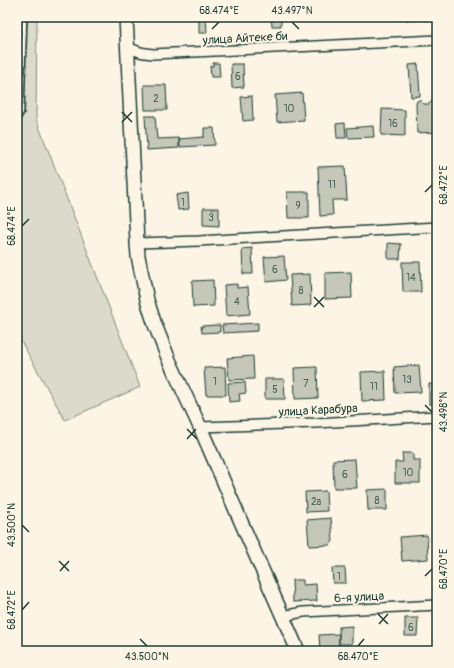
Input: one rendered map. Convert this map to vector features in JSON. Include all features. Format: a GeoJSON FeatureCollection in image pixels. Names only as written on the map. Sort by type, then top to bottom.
{"type":"FeatureCollection","features":[{"type":"Feature","properties":{"kind":"main road"},"geometry":{"type":"LineString","coordinates":[[126,17],[138,256],[155,325],[169,360],[298,651]]}},
{"type":"Feature","properties":{"kind":"street","name":"улица Айтеке би"},"geometry":{"type":"LineString","coordinates":[[127,46],[141,53],[153,54],[437,40]]}},
{"type":"Feature","properties":{"kind":"street"},"geometry":{"type":"LineString","coordinates":[[137,243],[199,241],[437,227]]}},
{"type":"Feature","properties":{"kind":"street","name":"улица Карабура"},"geometry":{"type":"LineString","coordinates":[[200,427],[316,423],[437,416]]}},
{"type":"Feature","properties":{"kind":"street","name":"6-я улица"},"geometry":{"type":"LineString","coordinates":[[283,616],[303,612],[437,605]]}},
{"type":"Feature","properties":{"kind":"lane"},"geometry":{"type":"LineString","coordinates":[[17,119],[21,112],[24,17]]}},
{"type":"Feature","properties":{"kind":"shaded area"},"geometry":{"type":"Polygon","coordinates":[[[17,17],[37,17],[36,119],[140,387],[65,420],[17,334],[17,17]]]}},
{"type":"Feature","properties":{"kind":"building"},"geometry":{"type":"Polygon","coordinates":[[[199,17],[206,17],[207,33],[199,33],[199,17]]]}},
{"type":"Feature","properties":{"kind":"building"},"geometry":{"type":"Polygon","coordinates":[[[271,17],[281,17],[281,26],[272,26],[271,17]]]}},
{"type":"Feature","properties":{"kind":"building"},"geometry":{"type":"Polygon","coordinates":[[[406,17],[430,17],[430,20],[406,20],[406,17]]]}},
{"type":"Feature","properties":{"kind":"building"},"geometry":{"type":"Polygon","coordinates":[[[213,63],[219,63],[220,77],[211,77],[210,66],[213,66],[213,63]]]}},
{"type":"Feature","properties":{"kind":"building"},"geometry":{"type":"Polygon","coordinates":[[[231,64],[243,64],[244,87],[232,88],[231,64]]]}},
{"type":"Feature","properties":{"kind":"building"},"geometry":{"type":"Polygon","coordinates":[[[418,64],[420,96],[411,97],[409,65],[418,64]]]}},
{"type":"Feature","properties":{"kind":"building"},"geometry":{"type":"Polygon","coordinates":[[[144,85],[166,85],[167,110],[145,110],[144,85]]]}},
{"type":"Feature","properties":{"kind":"building"},"geometry":{"type":"Polygon","coordinates":[[[302,93],[304,120],[277,122],[275,95],[302,93]]]}},
{"type":"Feature","properties":{"kind":"building"},"geometry":{"type":"Polygon","coordinates":[[[252,96],[253,120],[243,121],[241,97],[252,96]]]}},
{"type":"Feature","properties":{"kind":"building"},"geometry":{"type":"Polygon","coordinates":[[[420,100],[424,104],[429,104],[433,100],[437,101],[437,132],[417,133],[416,104],[417,101],[420,100]]]}},
{"type":"Feature","properties":{"kind":"building"},"geometry":{"type":"Polygon","coordinates":[[[382,109],[405,110],[405,136],[381,135],[382,109]]]}},
{"type":"Feature","properties":{"kind":"building"},"geometry":{"type":"Polygon","coordinates":[[[145,116],[155,116],[157,139],[179,138],[179,148],[147,150],[145,116]]]}},
{"type":"Feature","properties":{"kind":"building"},"geometry":{"type":"Polygon","coordinates":[[[345,123],[346,138],[337,138],[336,124],[345,123]]]}},
{"type":"Feature","properties":{"kind":"building"},"geometry":{"type":"Polygon","coordinates":[[[373,126],[374,137],[348,138],[347,128],[373,126]]]}},
{"type":"Feature","properties":{"kind":"building"},"geometry":{"type":"Polygon","coordinates":[[[204,128],[214,128],[215,145],[180,147],[179,139],[204,137],[204,128]]]}},
{"type":"Feature","properties":{"kind":"building"},"geometry":{"type":"Polygon","coordinates":[[[345,166],[347,200],[332,200],[333,215],[320,216],[318,167],[345,166]]]}},
{"type":"Feature","properties":{"kind":"building"},"geometry":{"type":"Polygon","coordinates":[[[287,192],[309,192],[309,218],[288,218],[287,192]]]}},
{"type":"Feature","properties":{"kind":"building"},"geometry":{"type":"Polygon","coordinates":[[[188,193],[189,209],[178,210],[176,195],[188,193]]]}},
{"type":"Feature","properties":{"kind":"building"},"geometry":{"type":"Polygon","coordinates":[[[203,208],[219,208],[219,226],[203,225],[203,208]]]}},
{"type":"Feature","properties":{"kind":"building"},"geometry":{"type":"Polygon","coordinates":[[[388,243],[401,244],[400,259],[388,259],[388,243]]]}},
{"type":"Feature","properties":{"kind":"building"},"geometry":{"type":"Polygon","coordinates":[[[252,248],[253,274],[243,274],[242,249],[252,248]]]}},
{"type":"Feature","properties":{"kind":"building"},"geometry":{"type":"Polygon","coordinates":[[[284,256],[286,280],[266,282],[264,257],[284,256]]]}},
{"type":"Feature","properties":{"kind":"building"},"geometry":{"type":"Polygon","coordinates":[[[402,262],[420,262],[421,292],[403,292],[402,262]]]}},
{"type":"Feature","properties":{"kind":"building"},"geometry":{"type":"Polygon","coordinates":[[[351,272],[352,298],[325,299],[325,273],[351,272]]]}},
{"type":"Feature","properties":{"kind":"building"},"geometry":{"type":"Polygon","coordinates":[[[310,274],[311,305],[292,306],[290,275],[310,274]]]}},
{"type":"Feature","properties":{"kind":"building"},"geometry":{"type":"Polygon","coordinates":[[[213,280],[214,306],[193,307],[192,281],[213,280]]]}},
{"type":"Feature","properties":{"kind":"building"},"geometry":{"type":"Polygon","coordinates":[[[237,284],[237,288],[248,287],[250,314],[226,316],[224,285],[237,284]]]}},
{"type":"Feature","properties":{"kind":"building"},"geometry":{"type":"Polygon","coordinates":[[[258,323],[258,331],[223,333],[222,325],[258,323]]]}},
{"type":"Feature","properties":{"kind":"building"},"geometry":{"type":"Polygon","coordinates":[[[220,325],[220,332],[202,333],[201,326],[220,325]]]}},
{"type":"Feature","properties":{"kind":"building"},"geometry":{"type":"Polygon","coordinates":[[[253,356],[254,379],[229,380],[227,358],[253,356]]]}},
{"type":"Feature","properties":{"kind":"building"},"geometry":{"type":"Polygon","coordinates":[[[419,365],[421,392],[395,393],[394,367],[419,365]]]}},
{"type":"Feature","properties":{"kind":"building"},"geometry":{"type":"Polygon","coordinates":[[[225,367],[226,395],[206,395],[204,368],[225,367]]]}},
{"type":"Feature","properties":{"kind":"building"},"geometry":{"type":"Polygon","coordinates":[[[317,367],[318,398],[295,399],[294,368],[317,367]]]}},
{"type":"Feature","properties":{"kind":"building"},"geometry":{"type":"Polygon","coordinates":[[[385,371],[386,400],[362,401],[361,372],[385,371]]]}},
{"type":"Feature","properties":{"kind":"building"},"geometry":{"type":"Polygon","coordinates":[[[265,379],[284,379],[285,399],[265,399],[265,379]]]}},
{"type":"Feature","properties":{"kind":"building"},"geometry":{"type":"Polygon","coordinates":[[[245,382],[246,393],[239,394],[240,401],[229,402],[228,383],[245,382]]]}},
{"type":"Feature","properties":{"kind":"building"},"geometry":{"type":"Polygon","coordinates":[[[429,384],[437,384],[437,404],[429,404],[429,384]]]}},
{"type":"Feature","properties":{"kind":"building"},"geometry":{"type":"Polygon","coordinates":[[[402,453],[413,453],[413,460],[420,460],[420,483],[395,483],[395,462],[403,462],[402,453]]]}},
{"type":"Feature","properties":{"kind":"building"},"geometry":{"type":"Polygon","coordinates":[[[355,459],[357,488],[334,488],[333,460],[355,459]]]}},
{"type":"Feature","properties":{"kind":"building"},"geometry":{"type":"Polygon","coordinates":[[[387,489],[387,510],[368,510],[367,490],[387,489]]]}},
{"type":"Feature","properties":{"kind":"building"},"geometry":{"type":"Polygon","coordinates":[[[326,491],[327,511],[306,512],[305,492],[326,491]]]}},
{"type":"Feature","properties":{"kind":"building"},"geometry":{"type":"Polygon","coordinates":[[[331,518],[333,541],[330,545],[309,546],[307,520],[331,518]]]}},
{"type":"Feature","properties":{"kind":"building"},"geometry":{"type":"Polygon","coordinates":[[[427,535],[428,559],[402,561],[400,537],[427,535]]]}},
{"type":"Feature","properties":{"kind":"building"},"geometry":{"type":"Polygon","coordinates":[[[332,568],[345,568],[346,583],[333,583],[332,568]]]}},
{"type":"Feature","properties":{"kind":"building"},"geometry":{"type":"Polygon","coordinates":[[[292,580],[303,580],[303,585],[316,584],[317,601],[293,602],[292,580]]]}},
{"type":"Feature","properties":{"kind":"building"},"geometry":{"type":"Polygon","coordinates":[[[405,618],[418,618],[417,636],[405,636],[405,618]]]}},
{"type":"Feature","properties":{"kind":"building"},"geometry":{"type":"Polygon","coordinates":[[[352,626],[352,644],[339,644],[339,627],[352,626]]]}},
{"type":"Feature","properties":{"kind":"building"},"geometry":{"type":"Polygon","coordinates":[[[339,634],[339,651],[320,651],[319,635],[339,634]]]}}]}
